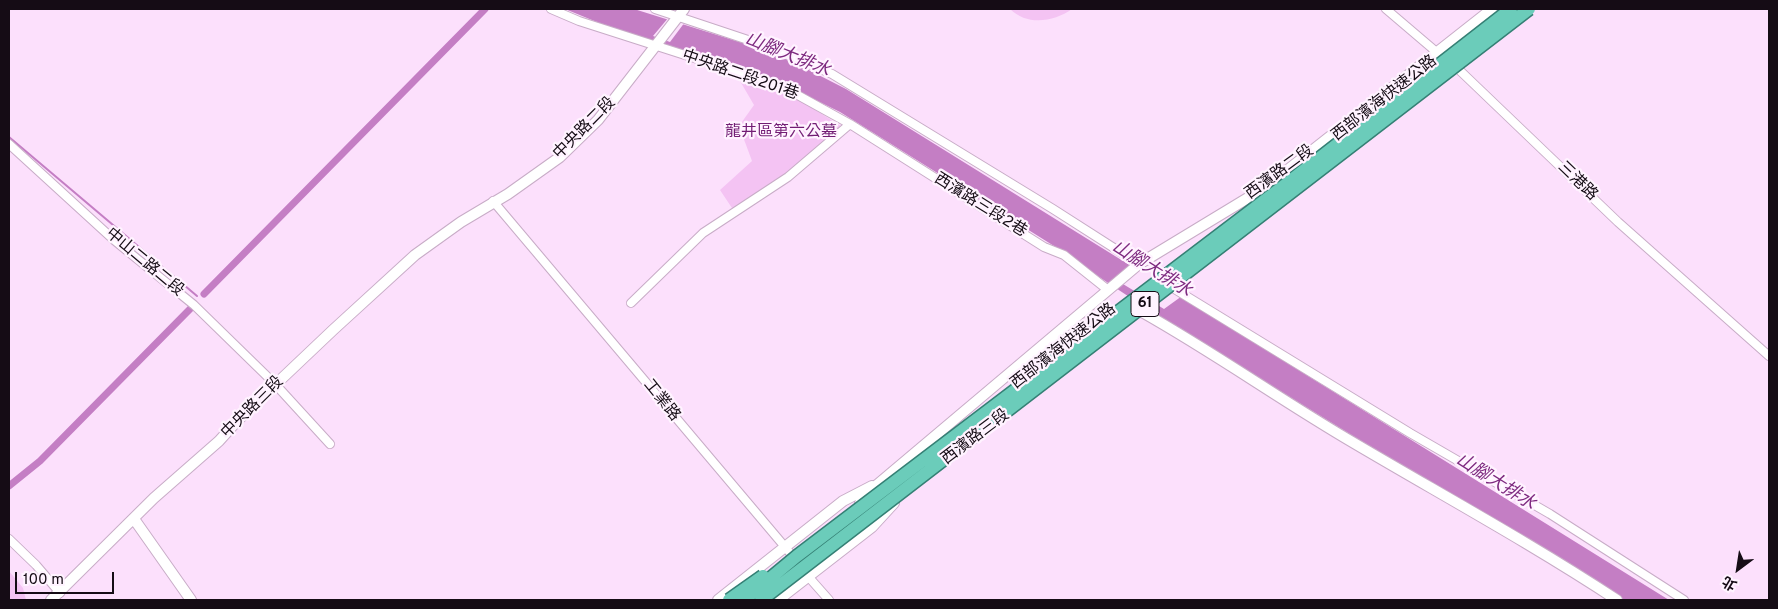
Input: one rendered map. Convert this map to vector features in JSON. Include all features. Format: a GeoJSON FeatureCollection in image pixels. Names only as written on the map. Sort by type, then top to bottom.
{"type":"FeatureCollection","features":[{"type":"Feature","properties":{"kind":"highway","name":"西部濱海快速公路"},"geometry":{"type":"LineString","coordinates":[[744,600],[1511,9]]}},
{"type":"Feature","properties":{"kind":"highway","name":"西部濱海快速公路"},"geometry":{"type":"LineString","coordinates":[[762,600],[1529,9]]}},
{"type":"Feature","properties":{"kind":"highway"},"geometry":{"type":"LineString","coordinates":[[729,600],[783,562],[798,559]]}},
{"type":"Feature","properties":{"kind":"street","name":"中央路二段201巷"},"geometry":{"type":"LineString","coordinates":[[550,9],[654,47],[769,82],[822,107],[850,124]]}},
{"type":"Feature","properties":{"kind":"street"},"geometry":{"type":"LineString","coordinates":[[656,9],[681,13],[772,48],[832,74],[1053,209],[1139,264]]}},
{"type":"Feature","properties":{"kind":"street","name":"三港路"},"geometry":{"type":"LineString","coordinates":[[1386,9],[1436,52],[1459,67],[1618,222],[1769,356]]}},
{"type":"Feature","properties":{"kind":"street","name":"西濱路二段"},"geometry":{"type":"LineString","coordinates":[[1108,290],[1139,264],[1266,187],[1492,9]]}},
{"type":"Feature","properties":{"kind":"street","name":"西濱路二段"},"geometry":{"type":"LineString","coordinates":[[1173,288],[1330,170],[1459,67],[1537,9]]}},
{"type":"Feature","properties":{"kind":"street","name":"中央路二段"},"geometry":{"type":"LineString","coordinates":[[461,222],[508,194],[560,157],[598,120],[681,13]]}},
{"type":"Feature","properties":{"kind":"street"},"geometry":{"type":"LineString","coordinates":[[630,303],[703,233],[788,177],[850,124]]}},
{"type":"Feature","properties":{"kind":"street","name":"西濱路三段2巷"},"geometry":{"type":"LineString","coordinates":[[850,124],[1044,247],[1064,255],[1108,290]]}},
{"type":"Feature","properties":{"kind":"street","name":"中山二路二段"},"geometry":{"type":"LineString","coordinates":[[9,144],[114,240],[194,305],[276,385],[330,444]]}},
{"type":"Feature","properties":{"kind":"street","name":"工業路"},"geometry":{"type":"LineString","coordinates":[[493,202],[602,329],[785,549],[798,559],[808,576],[830,600]]}},
{"type":"Feature","properties":{"kind":"street","name":"中央路三段"},"geometry":{"type":"LineString","coordinates":[[51,600],[170,484],[220,441],[276,385],[397,271],[461,222]]}},
{"type":"Feature","properties":{"kind":"street"},"geometry":{"type":"LineString","coordinates":[[1173,288],[1410,433],[1550,514],[1680,599]]}},
{"type":"Feature","properties":{"kind":"street","name":"西濱路三段"},"geometry":{"type":"LineString","coordinates":[[751,600],[798,559],[828,538],[899,497],[1173,288]]}},
{"type":"Feature","properties":{"kind":"street","name":"西濱路三段"},"geometry":{"type":"LineString","coordinates":[[828,538],[878,484],[1108,290]]}},
{"type":"Feature","properties":{"kind":"street"},"geometry":{"type":"LineString","coordinates":[[1142,312],[1184,336],[1354,443],[1480,514],[1617,600]]}},
{"type":"Feature","properties":{"kind":"street","name":"西濱路三段"},"geometry":{"type":"LineString","coordinates":[[718,600],[785,549],[843,501],[878,484]]}},
{"type":"Feature","properties":{"kind":"street","name":"西濱路三段"},"geometry":{"type":"LineString","coordinates":[[778,600],[872,527],[899,497]]}},
{"type":"Feature","properties":{"kind":"street"},"geometry":{"type":"LineString","coordinates":[[134,519],[191,600]]}},
{"type":"Feature","properties":{"kind":"street"},"geometry":{"type":"LineString","coordinates":[[9,539],[60,592]]}},
{"type":"Feature","properties":{"kind":"green space"},"geometry":{"type":"Polygon","coordinates":[[[1010,9],[1072,9],[1057,17],[1032,20],[1024,18],[1010,9]]]}},
{"type":"Feature","properties":{"kind":"green space","name":"龍井區第六公墓"},"geometry":{"type":"Polygon","coordinates":[[[740,81],[796,98],[841,126],[828,141],[774,188],[734,211],[720,190],[752,161],[739,126],[754,105],[740,81]]]}},
{"type":"Feature","properties":{"kind":"green space"},"geometry":{"type":"Polygon","coordinates":[[[9,571],[23,588],[26,600],[9,600],[9,571]]]}},
{"type":"Feature","properties":{"kind":"shaded area"},"geometry":{"type":"Polygon","coordinates":[[[565,9],[634,9],[762,49],[795,63],[846,89],[1669,600],[1619,600],[1155,314],[1070,256],[840,112],[783,84],[707,57],[609,27],[565,9]]]}},
{"type":"Feature","properties":{"kind":"pier"},"geometry":{"type":"Polygon","coordinates":[[[669,17],[685,22],[670,42],[653,36],[669,17]]]}},
{"type":"Feature","properties":{"kind":"pier"},"geometry":{"type":"Polygon","coordinates":[[[1136,267],[1182,296],[1164,309],[1118,281],[1136,267]]]}},
{"type":"Feature","properties":{"kind":"waterway"},"geometry":{"type":"LineString","coordinates":[[204,294],[485,9]]}},
{"type":"Feature","properties":{"kind":"waterway"},"geometry":{"type":"LineString","coordinates":[[9,137],[197,296]]}},
{"type":"Feature","properties":{"kind":"waterway"},"geometry":{"type":"LineString","coordinates":[[9,486],[40,461],[191,308]]}},
{"type":"Feature","properties":{"kind":"water label","name":"山腳大排水"},"geometry":{"type":"Point","coordinates":[787,56]}},
{"type":"Feature","properties":{"kind":"water label","name":"山腳大排水"},"geometry":{"type":"Point","coordinates":[1151,270]}},
{"type":"Feature","properties":{"kind":"water label","name":"山腳大排水"},"geometry":{"type":"Point","coordinates":[1495,483]}}]}
